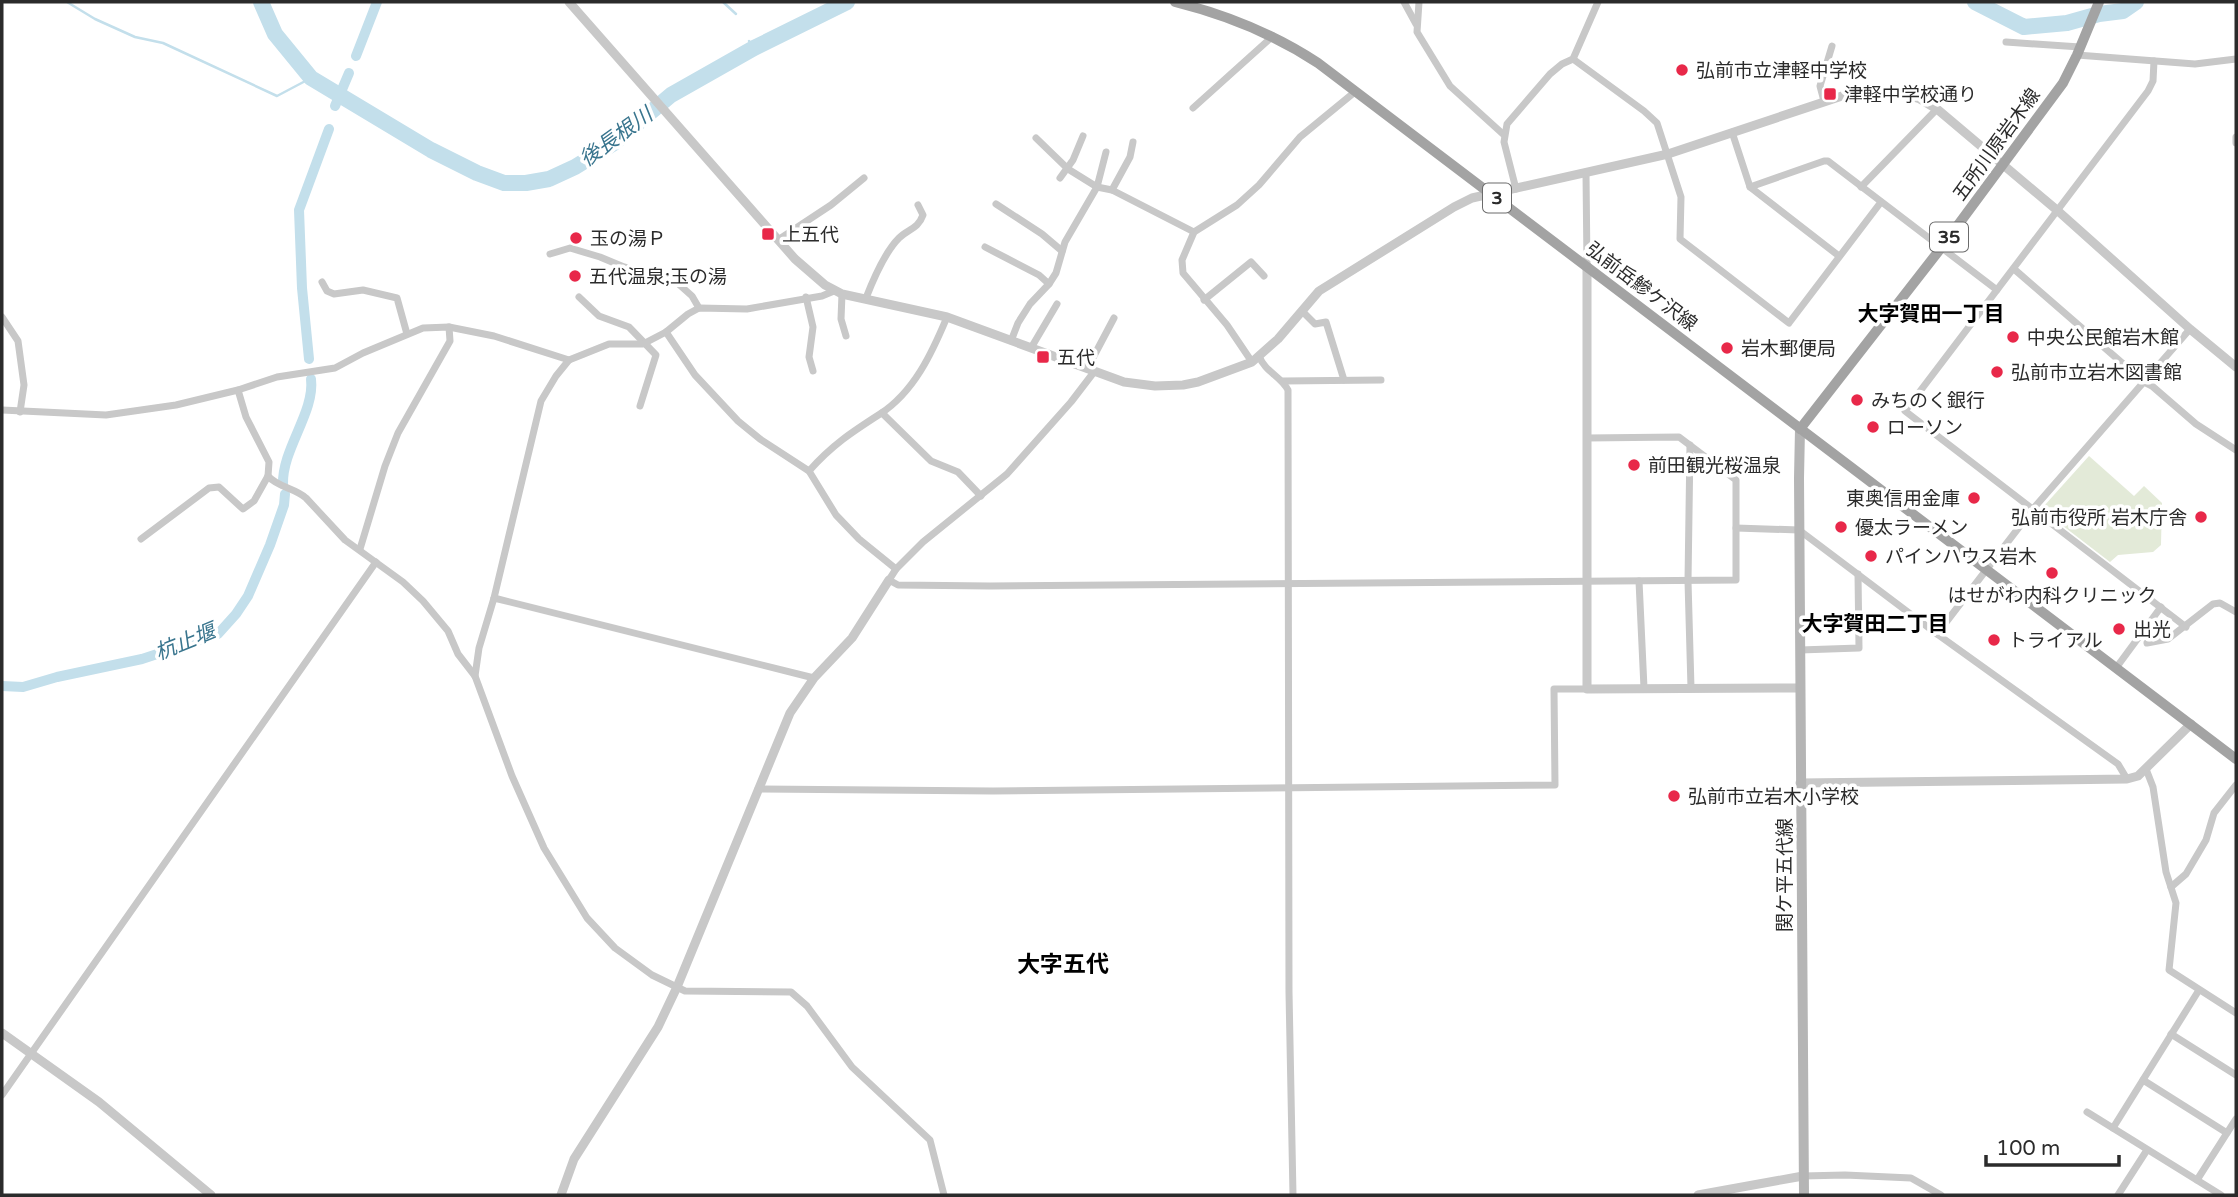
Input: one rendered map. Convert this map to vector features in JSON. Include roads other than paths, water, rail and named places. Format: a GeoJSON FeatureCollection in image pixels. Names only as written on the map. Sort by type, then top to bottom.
{"type":"FeatureCollection","features":[{"type":"Feature","properties":{"kind":"main road","name":"弘前岳鰺ケ沢線"},"geometry":{"type":"LineString","coordinates":[[1175,2],[1231,19],[1273,36],[1318,63],[2236,759]]}},
{"type":"Feature","properties":{"kind":"main road","name":"五所川原岩木線"},"geometry":{"type":"LineString","coordinates":[[1800,429],[2004,165],[2063,83],[2099,2]]}},
{"type":"Feature","properties":{"kind":"main road","name":"関ケ平五代線"},"geometry":{"type":"LineString","coordinates":[[1800,429],[1804,1195]]}},
{"type":"Feature","properties":{"kind":"street"},"geometry":{"type":"LineString","coordinates":[[569,2],[778,240],[812,275],[838,293],[846,336]]}},
{"type":"Feature","properties":{"kind":"street"},"geometry":{"type":"LineString","coordinates":[[1404,2],[1416,24],[1419,38],[1450,86],[1504,135]]}},
{"type":"Feature","properties":{"kind":"street"},"geometry":{"type":"LineString","coordinates":[[1416,24],[1419,2]]}},
{"type":"Feature","properties":{"kind":"street"},"geometry":{"type":"LineString","coordinates":[[1516,188],[1504,135],[1507,124],[1550,74],[1562,64],[1573,60],[1598,2]]}},
{"type":"Feature","properties":{"kind":"street"},"geometry":{"type":"LineString","coordinates":[[1193,108],[1273,36]]}},
{"type":"Feature","properties":{"kind":"street"},"geometry":{"type":"LineString","coordinates":[[2006,41],[2081,46],[2154,61],[2195,64],[2236,59]]}},
{"type":"Feature","properties":{"kind":"street"},"geometry":{"type":"LineString","coordinates":[[1824,101],[1819,86],[1832,46]]}},
{"type":"Feature","properties":{"kind":"street"},"geometry":{"type":"LineString","coordinates":[[1573,60],[1644,111],[1657,124],[1681,197],[1680,239],[1789,323],[1881,202]]}},
{"type":"Feature","properties":{"kind":"street"},"geometry":{"type":"LineString","coordinates":[[2154,61],[2153,81],[2148,91],[1905,411],[2186,627]]}},
{"type":"Feature","properties":{"kind":"street"},"geometry":{"type":"LineString","coordinates":[[475,676],[479,648],[494,598],[541,401],[569,360],[609,344],[643,344],[666,332],[699,308],[747,309],[838,293],[947,317],[1139,385],[1183,385],[1198,382],[1255,359],[1278,339],[1319,291],[1454,206],[1472,198],[1668,154],[1848,94],[1877,89],[1905,93],[1937,109],[2059,211],[2190,330],[2236,367]]}},
{"type":"Feature","properties":{"kind":"street"},"geometry":{"type":"LineString","coordinates":[[1293,1195],[1289,992],[1288,390],[1283,381],[1255,359],[1205,300],[1183,273],[1182,260],[1194,232],[1237,205],[1259,185],[1300,137],[1356,92]]}},
{"type":"Feature","properties":{"kind":"street"},"geometry":{"type":"LineString","coordinates":[[1861,187],[1937,109]]}},
{"type":"Feature","properties":{"kind":"street"},"geometry":{"type":"LineString","coordinates":[[1732,132],[1750,187],[1839,256]]}},
{"type":"Feature","properties":{"kind":"street"},"geometry":{"type":"LineString","coordinates":[[1060,178],[1068,169],[1083,136]]}},
{"type":"Feature","properties":{"kind":"street"},"geometry":{"type":"LineString","coordinates":[[1036,138],[1068,169],[1097,187],[1112,190],[1194,232]]}},
{"type":"Feature","properties":{"kind":"street"},"geometry":{"type":"LineString","coordinates":[[2236,138],[2236,143]]}},
{"type":"Feature","properties":{"kind":"street"},"geometry":{"type":"LineString","coordinates":[[1112,190],[1130,157],[1133,142]]}},
{"type":"Feature","properties":{"kind":"street"},"geometry":{"type":"LineString","coordinates":[[1011,341],[1030,304],[1056,273],[1065,242],[1097,187],[1106,152]]}},
{"type":"Feature","properties":{"kind":"street"},"geometry":{"type":"LineString","coordinates":[[1750,187],[1828,161],[1997,290]]}},
{"type":"Feature","properties":{"kind":"street"},"geometry":{"type":"LineString","coordinates":[[1586,174],[1587,688]]}},
{"type":"Feature","properties":{"kind":"street"},"geometry":{"type":"LineString","coordinates":[[778,240],[831,205],[864,178]]}},
{"type":"Feature","properties":{"kind":"street"},"geometry":{"type":"LineString","coordinates":[[996,204],[1042,234],[1062,251]]}},
{"type":"Feature","properties":{"kind":"street"},"geometry":{"type":"LineString","coordinates":[[866,298],[873,279],[899,238],[914,230],[921,222],[923,215],[918,205]]}},
{"type":"Feature","properties":{"kind":"street"},"geometry":{"type":"LineString","coordinates":[[985,247],[1039,275],[1049,284]]}},
{"type":"Feature","properties":{"kind":"street"},"geometry":{"type":"LineString","coordinates":[[550,254],[570,248],[674,281],[692,296],[699,308]]}},
{"type":"Feature","properties":{"kind":"street"},"geometry":{"type":"LineString","coordinates":[[1205,300],[1251,261],[1264,276]]}},
{"type":"Feature","properties":{"kind":"street"},"geometry":{"type":"LineString","coordinates":[[2014,269],[2144,382],[2196,424],[2236,450]]}},
{"type":"Feature","properties":{"kind":"street"},"geometry":{"type":"LineString","coordinates":[[322,282],[327,291],[334,294],[363,290],[397,298],[407,334]]}},
{"type":"Feature","properties":{"kind":"street"},"geometry":{"type":"LineString","coordinates":[[806,297],[813,327],[809,357],[813,371]]}},
{"type":"Feature","properties":{"kind":"street"},"geometry":{"type":"LineString","coordinates":[[579,298],[599,316],[629,327],[656,355],[640,406]]}},
{"type":"Feature","properties":{"kind":"street"},"geometry":{"type":"LineString","coordinates":[[1031,348],[1057,304]]}},
{"type":"Feature","properties":{"kind":"street"},"geometry":{"type":"LineString","coordinates":[[1302,311],[1315,324],[1326,323],[1344,380]]}},
{"type":"Feature","properties":{"kind":"street"},"geometry":{"type":"LineString","coordinates":[[2,317],[18,341],[24,384],[20,412]]}},
{"type":"Feature","properties":{"kind":"street"},"geometry":{"type":"LineString","coordinates":[[809,471],[825,453],[881,413],[908,389],[927,361],[947,317]]}},
{"type":"Feature","properties":{"kind":"street"},"geometry":{"type":"LineString","coordinates":[[561,1195],[574,1159],[651,1038],[677,987],[790,713],[814,678],[852,638],[897,569],[923,542],[1007,474],[1071,402],[1091,370],[1114,318]]}},
{"type":"Feature","properties":{"kind":"street"},"geometry":{"type":"LineString","coordinates":[[360,549],[398,433],[450,341],[449,327]]}},
{"type":"Feature","properties":{"kind":"street"},"geometry":{"type":"LineString","coordinates":[[2,410],[106,415],[176,405],[238,390],[277,377],[335,368],[423,328],[449,327],[494,336],[569,360]]}},
{"type":"Feature","properties":{"kind":"street"},"geometry":{"type":"LineString","coordinates":[[1937,634],[2033,509],[2190,330]]}},
{"type":"Feature","properties":{"kind":"street"},"geometry":{"type":"LineString","coordinates":[[666,332],[695,375],[738,421],[809,471],[836,515],[859,539],[897,569]]}},
{"type":"Feature","properties":{"kind":"street"},"geometry":{"type":"LineString","coordinates":[[1283,381],[1381,380]]}},
{"type":"Feature","properties":{"kind":"street"},"geometry":{"type":"LineString","coordinates":[[141,540],[209,488],[219,487],[243,509],[254,501],[268,476],[269,462],[246,418],[238,390]]}},
{"type":"Feature","properties":{"kind":"street"},"geometry":{"type":"LineString","coordinates":[[881,413],[931,461],[958,472],[981,496]]}},
{"type":"Feature","properties":{"kind":"street"},"geometry":{"type":"LineString","coordinates":[[889,580],[898,585],[1736,580],[1736,480],[1679,437],[1587,438]]}},
{"type":"Feature","properties":{"kind":"street"},"geometry":{"type":"LineString","coordinates":[[1690,445],[1690,688]]}},
{"type":"Feature","properties":{"kind":"street"},"geometry":{"type":"LineString","coordinates":[[268,476],[272,481],[300,492],[345,540],[404,582],[448,631],[458,654],[475,676],[512,776],[544,848],[587,919],[615,948],[652,975],[685,990],[791,992],[807,1006],[852,1066],[930,1140],[944,1195]]}},
{"type":"Feature","properties":{"kind":"street"},"geometry":{"type":"LineString","coordinates":[[1736,528],[1799,530],[1937,634],[2118,764],[2127,779]]}},
{"type":"Feature","properties":{"kind":"street"},"geometry":{"type":"LineString","coordinates":[[2,1096],[376,562]]}},
{"type":"Feature","properties":{"kind":"street"},"geometry":{"type":"LineString","coordinates":[[1800,650],[1859,648],[1858,574]]}},
{"type":"Feature","properties":{"kind":"street"},"geometry":{"type":"LineString","coordinates":[[1639,581],[1644,688]]}},
{"type":"Feature","properties":{"kind":"street"},"geometry":{"type":"LineString","coordinates":[[494,598],[814,678]]}},
{"type":"Feature","properties":{"kind":"street"},"geometry":{"type":"LineString","coordinates":[[2147,643],[2168,639],[2213,604],[2220,604],[2236,612]]}},
{"type":"Feature","properties":{"kind":"street"},"geometry":{"type":"LineString","coordinates":[[2116,668],[2161,607]]}},
{"type":"Feature","properties":{"kind":"street"},"geometry":{"type":"LineString","coordinates":[[758,789],[993,791],[1555,785],[1554,689],[1800,688]]}},
{"type":"Feature","properties":{"kind":"street"},"geometry":{"type":"LineString","coordinates":[[1800,783],[2127,779],[2138,776],[2191,724]]}},
{"type":"Feature","properties":{"kind":"street"},"geometry":{"type":"LineString","coordinates":[[2146,769],[2156,799],[2166,872],[2176,903],[2169,970],[2236,1013]]}},
{"type":"Feature","properties":{"kind":"street"},"geometry":{"type":"LineString","coordinates":[[2171,887],[2186,874],[2206,840],[2214,813],[2236,785]]}},
{"type":"Feature","properties":{"kind":"street"},"geometry":{"type":"LineString","coordinates":[[2113,1128],[2199,989]]}},
{"type":"Feature","properties":{"kind":"street"},"geometry":{"type":"LineString","coordinates":[[2,1033],[107,1109],[211,1195]]}},
{"type":"Feature","properties":{"kind":"street"},"geometry":{"type":"LineString","coordinates":[[2171,1034],[2236,1075]]}},
{"type":"Feature","properties":{"kind":"street"},"geometry":{"type":"LineString","coordinates":[[2143,1080],[2227,1133]]}},
{"type":"Feature","properties":{"kind":"street"},"geometry":{"type":"LineString","coordinates":[[2087,1112],[2221,1195]]}},
{"type":"Feature","properties":{"kind":"street"},"geometry":{"type":"LineString","coordinates":[[2197,1181],[2236,1118]]}},
{"type":"Feature","properties":{"kind":"street"},"geometry":{"type":"LineString","coordinates":[[2118,1195],[2147,1150]]}},
{"type":"Feature","properties":{"kind":"street"},"geometry":{"type":"LineString","coordinates":[[1698,1195],[1803,1176],[1845,1175],[1911,1178],[1941,1195]]}},
{"type":"Feature","properties":{"kind":"waterway"},"geometry":{"type":"LineString","coordinates":[[67,2],[95,19],[135,37],[163,43],[277,96],[311,78]]}},
{"type":"Feature","properties":{"kind":"waterway","name":"後長根川"},"geometry":{"type":"LineString","coordinates":[[261,2],[275,34],[311,78],[431,150],[504,183],[549,179],[575,167],[614,143],[671,95],[754,48],[847,2]]}},
{"type":"Feature","properties":{"kind":"waterway","name":"杭止堰"},"geometry":{"type":"LineString","coordinates":[[356,56],[377,2]]}},
{"type":"Feature","properties":{"kind":"waterway"},"geometry":{"type":"LineString","coordinates":[[723,2],[736,14]]}},
{"type":"Feature","properties":{"kind":"waterway","name":"後長根川"},"geometry":{"type":"LineString","coordinates":[[1975,2],[2024,27],[2067,23],[2123,11],[2136,2]]}},
{"type":"Feature","properties":{"kind":"waterway"},"geometry":{"type":"LineString","coordinates":[[749,41],[754,48]]}},
{"type":"Feature","properties":{"kind":"waterway","name":"杭止堰"},"geometry":{"type":"LineString","coordinates":[[335,106],[349,73]]}},
{"type":"Feature","properties":{"kind":"waterway","name":"杭止堰"},"geometry":{"type":"LineString","coordinates":[[309,359],[302,288],[299,210],[329,129]]}},
{"type":"Feature","properties":{"kind":"waterway","name":"杭止堰"},"geometry":{"type":"LineString","coordinates":[[283,484],[288,457],[308,404],[311,379]]}},
{"type":"Feature","properties":{"kind":"waterway","name":"杭止堰"},"geometry":{"type":"LineString","coordinates":[[2,686],[23,687],[142,659],[218,634],[248,596],[270,545],[284,505],[285,494]]}},
{"type":"Feature","properties":{"kind":"place","name":"弘前市立津軽中学校"},"geometry":{"type":"Point","coordinates":[1682,70]}},
{"type":"Feature","properties":{"kind":"place","name":"津軽中学校通り"},"geometry":{"type":"Point","coordinates":[1830,94]}},
{"type":"Feature","properties":{"kind":"place","name":"上五代"},"geometry":{"type":"Point","coordinates":[768,234]}},
{"type":"Feature","properties":{"kind":"place","name":"玉の湯Ｐ"},"geometry":{"type":"Point","coordinates":[576,238]}},
{"type":"Feature","properties":{"kind":"place","name":"五代温泉;玉の湯"},"geometry":{"type":"Point","coordinates":[575,276]}},
{"type":"Feature","properties":{"kind":"place","name":"中央公民館岩木館"},"geometry":{"type":"Point","coordinates":[2013,337]}},
{"type":"Feature","properties":{"kind":"place","name":"岩木郵便局"},"geometry":{"type":"Point","coordinates":[1727,348]}},
{"type":"Feature","properties":{"kind":"place","name":"五代"},"geometry":{"type":"Point","coordinates":[1043,357]}},
{"type":"Feature","properties":{"kind":"place","name":"弘前市立岩木図書館"},"geometry":{"type":"Point","coordinates":[1997,372]}},
{"type":"Feature","properties":{"kind":"place","name":"みちのく銀行"},"geometry":{"type":"Point","coordinates":[1857,400]}},
{"type":"Feature","properties":{"kind":"place","name":"ローソン"},"geometry":{"type":"Point","coordinates":[1873,427]}},
{"type":"Feature","properties":{"kind":"place","name":"前田観光桜温泉"},"geometry":{"type":"Point","coordinates":[1634,465]}},
{"type":"Feature","properties":{"kind":"place","name":"東奥信用金庫"},"geometry":{"type":"Point","coordinates":[1974,498]}},
{"type":"Feature","properties":{"kind":"place","name":"弘前市役所 岩木庁舎"},"geometry":{"type":"Point","coordinates":[2201,517]}},
{"type":"Feature","properties":{"kind":"place","name":"優太ラーメン"},"geometry":{"type":"Point","coordinates":[1841,527]}},
{"type":"Feature","properties":{"kind":"place","name":"パインハウス岩木"},"geometry":{"type":"Point","coordinates":[1871,556]}},
{"type":"Feature","properties":{"kind":"place","name":"はせがわ内科クリニック"},"geometry":{"type":"Point","coordinates":[2052,573]}},
{"type":"Feature","properties":{"kind":"place","name":"出光"},"geometry":{"type":"Point","coordinates":[2119,629]}},
{"type":"Feature","properties":{"kind":"place","name":"トライアル"},"geometry":{"type":"Point","coordinates":[1994,640]}},
{"type":"Feature","properties":{"kind":"place","name":"弘前市立岩木小学校"},"geometry":{"type":"Point","coordinates":[1674,796]}},
{"type":"Feature","properties":{"kind":"district","name":"大字賀田一丁目"},"geometry":{"type":"Point","coordinates":[1931,314]}},
{"type":"Feature","properties":{"kind":"district","name":"大字賀田二丁目"},"geometry":{"type":"Point","coordinates":[1875,624]}},
{"type":"Feature","properties":{"kind":"district","name":"大字五代"},"geometry":{"type":"Point","coordinates":[1063,964]}}]}
